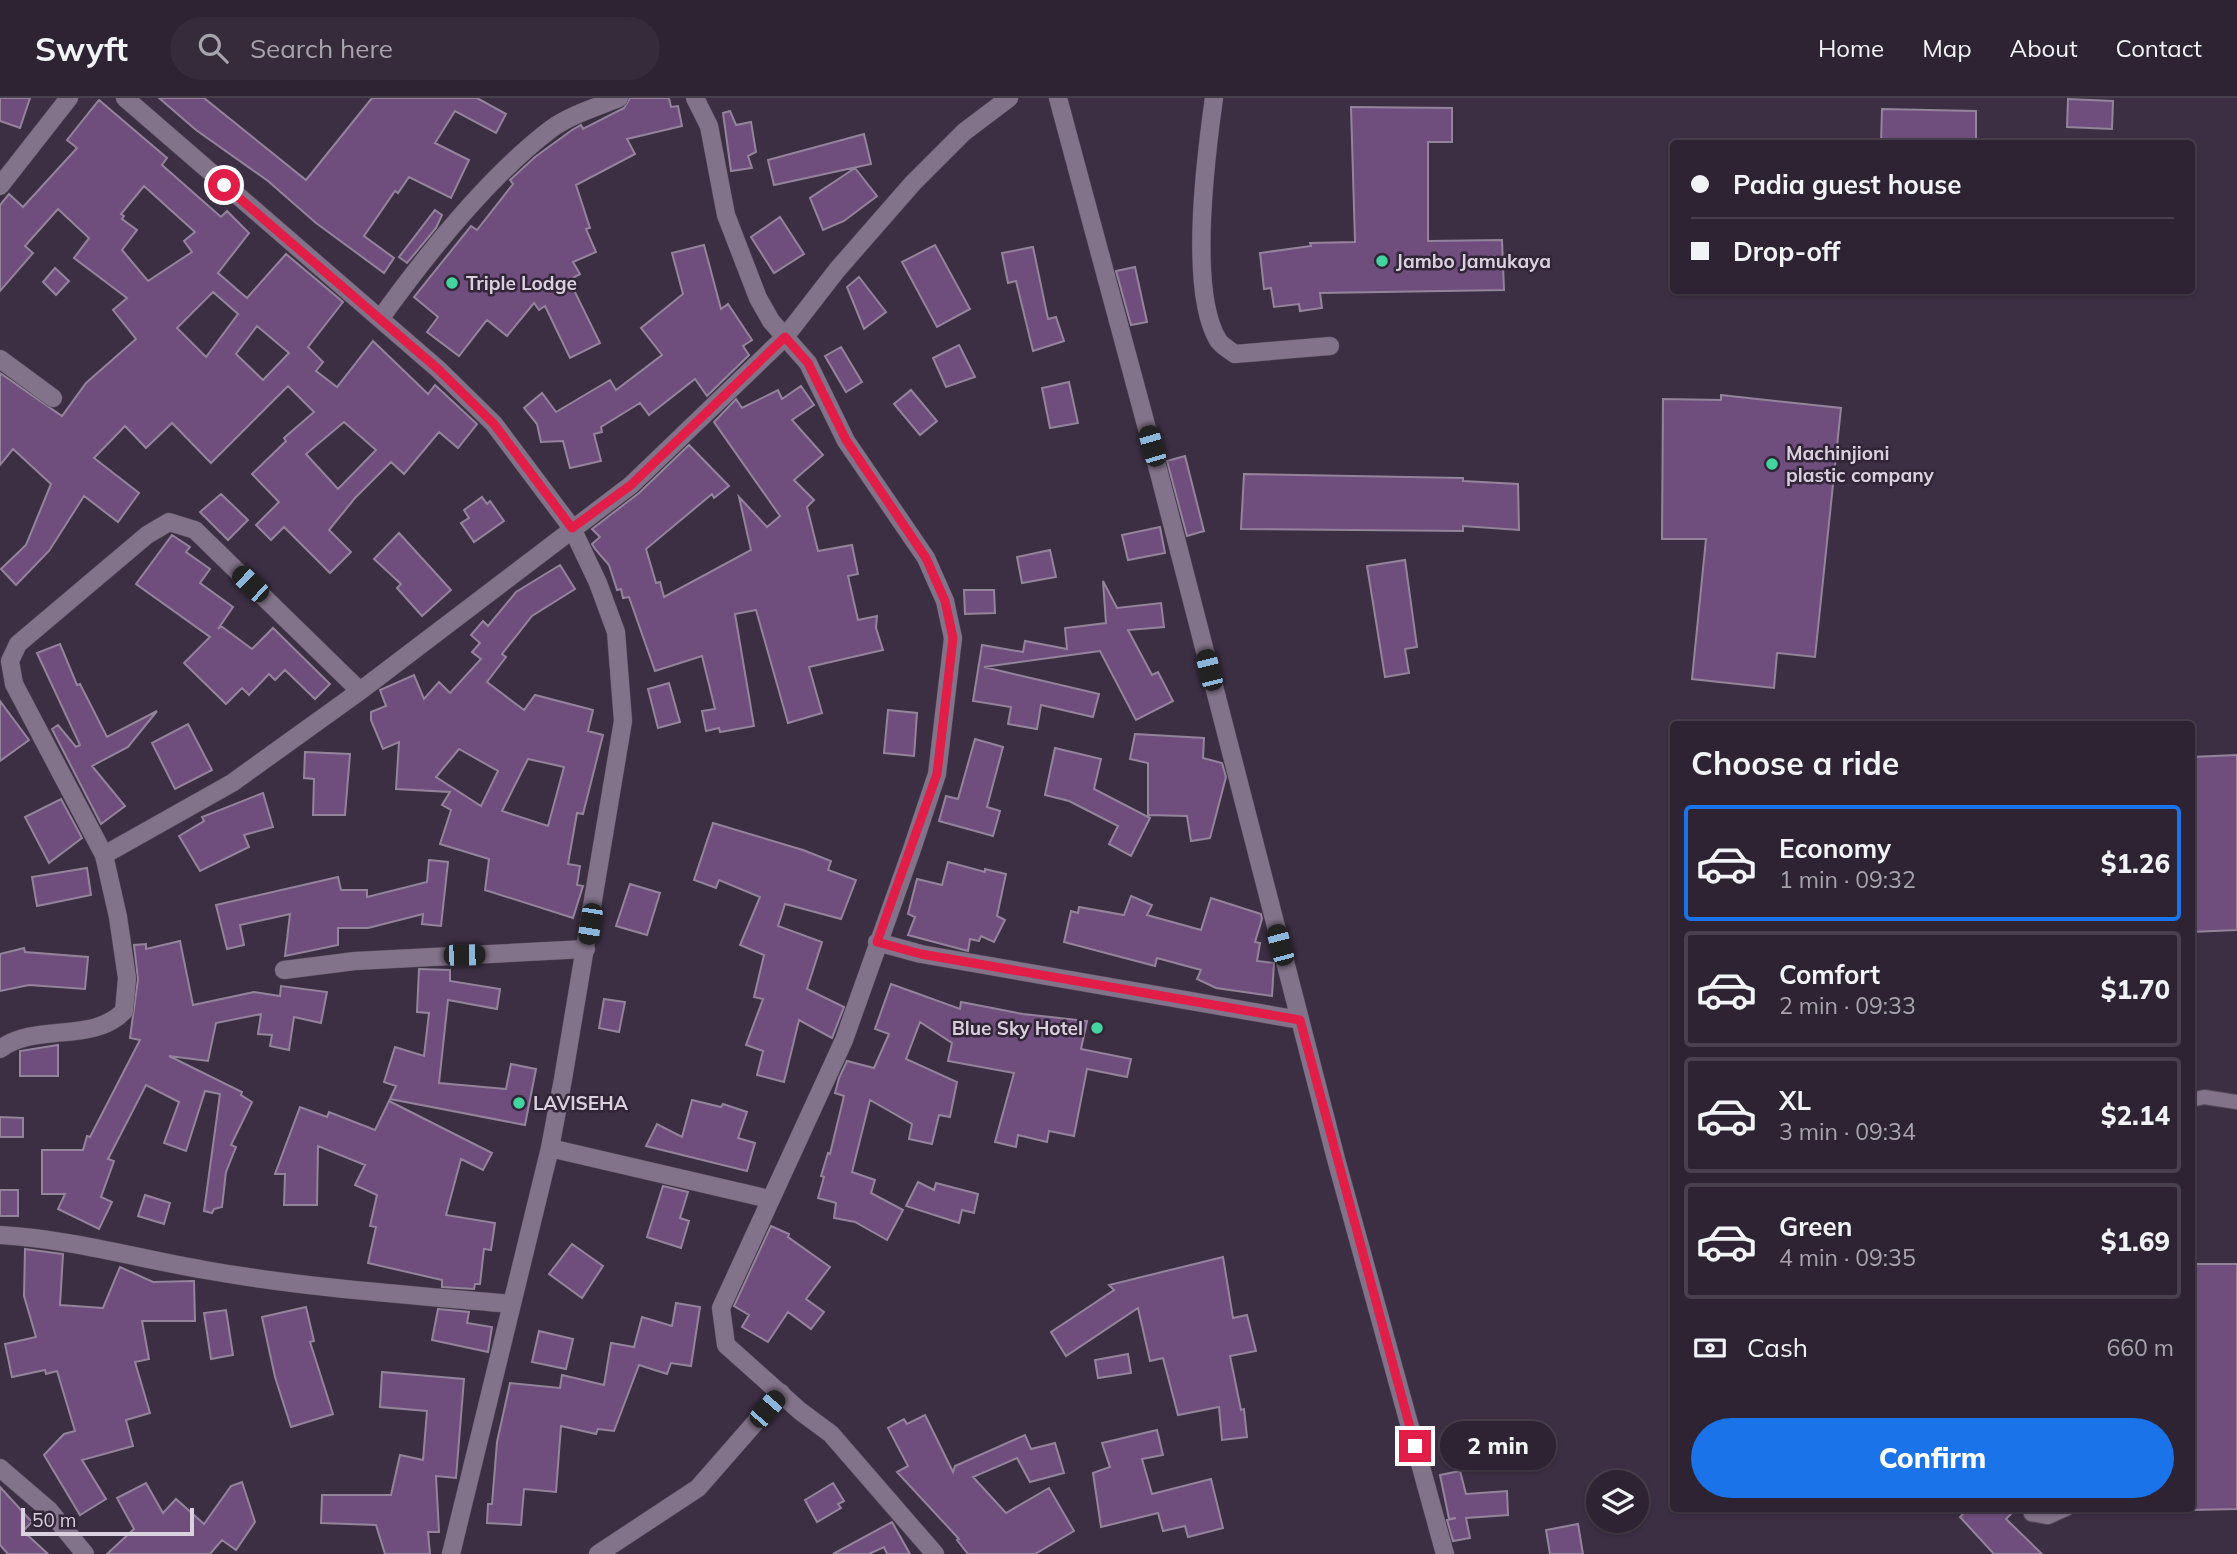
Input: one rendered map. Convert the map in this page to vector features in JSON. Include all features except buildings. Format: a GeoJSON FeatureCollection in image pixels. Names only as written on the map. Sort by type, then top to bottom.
{"type":"FeatureCollection","features":[{"type":"Feature","properties":{"kind":"street"},"geometry":{"type":"LineString","coordinates":[[0,186],[69,98]]}},
{"type":"Feature","properties":{"kind":"street"},"geometry":{"type":"LineString","coordinates":[[125,98],[438,369],[494,424],[572,528],[598,583],[616,632],[622,679],[623,721],[586,949],[550,1148],[451,1554]]}},
{"type":"Feature","properties":{"kind":"street"},"geometry":{"type":"LineString","coordinates":[[380,319],[411,275],[505,169],[553,127],[619,98]]}},
{"type":"Feature","properties":{"kind":"street"},"geometry":{"type":"LineString","coordinates":[[695,98],[709,126],[726,215],[758,298],[785,337],[808,363],[846,440],[926,558],[945,601],[953,638],[937,774],[844,1040],[721,1308],[726,1345],[831,1434],[935,1554]]}},
{"type":"Feature","properties":{"kind":"street"},"geometry":{"type":"LineString","coordinates":[[104,855],[232,783],[360,691],[631,485],[785,337],[837,270],[913,183],[964,132],[1009,98]]}},
{"type":"Feature","properties":{"kind":"street"},"geometry":{"type":"LineString","coordinates":[[1058,98],[1159,472],[1300,1020],[1445,1554]]}},
{"type":"Feature","properties":{"kind":"street"},"geometry":{"type":"LineString","coordinates":[[1214,98],[1205,162],[1202,240],[1209,315],[1219,341],[1235,354],[1330,346]]}},
{"type":"Feature","properties":{"kind":"street"},"geometry":{"type":"LineString","coordinates":[[0,359],[53,398]]}},
{"type":"Feature","properties":{"kind":"street"},"geometry":{"type":"LineString","coordinates":[[0,1049],[9,1042],[46,1032],[101,1027],[124,1011],[127,978],[118,917],[104,855],[14,684],[10,661],[18,644],[156,528],[169,522],[195,530],[360,691]]}},
{"type":"Feature","properties":{"kind":"street"},"geometry":{"type":"LineString","coordinates":[[877,942],[921,954],[1300,1020]]}},
{"type":"Feature","properties":{"kind":"street"},"geometry":{"type":"LineString","coordinates":[[284,970],[367,960],[586,949]]}},
{"type":"Feature","properties":{"kind":"street"},"geometry":{"type":"LineString","coordinates":[[550,1148],[769,1199]]}},
{"type":"Feature","properties":{"kind":"street"},"geometry":{"type":"LineString","coordinates":[[0,1235],[92,1245],[205,1270],[353,1290],[512,1304]]}},
{"type":"Feature","properties":{"kind":"street"},"geometry":{"type":"LineString","coordinates":[[598,1554],[698,1488],[781,1393]]}},
{"type":"Feature","properties":{"kind":"street"},"geometry":{"type":"LineString","coordinates":[[0,1468],[49,1510],[85,1554]]}},
{"type":"Feature","properties":{"kind":"lane"},"geometry":{"type":"LineString","coordinates":[[2195,1099],[2204,1097],[2237,1102]]}},
{"type":"Feature","properties":{"kind":"lane"},"geometry":{"type":"LineString","coordinates":[[2031,1514],[2048,1517],[2059,1512]]}},
{"type":"Feature","properties":{"kind":"place","name":"Jambo Jamukaya"},"geometry":{"type":"Point","coordinates":[1382,261]}},
{"type":"Feature","properties":{"kind":"place","name":"Triple Lodge"},"geometry":{"type":"Point","coordinates":[452,283]}},
{"type":"Feature","properties":{"kind":"place","name":"Machinjioni plastic company"},"geometry":{"type":"Point","coordinates":[1772,464]}},
{"type":"Feature","properties":{"kind":"place","name":"Blue Sky Hotel"},"geometry":{"type":"Point","coordinates":[1097,1028]}},
{"type":"Feature","properties":{"kind":"place","name":"LAVISEHA"},"geometry":{"type":"Point","coordinates":[519,1103]}},
{"type":"Feature","properties":{"kind":"route"},"geometry":{"type":"LineString","coordinates":[[224,185],[438,369],[494,424],[572,528],[631,485],[727,396],[785,337],[808,363],[846,440],[926,558],[945,601],[953,638],[950,687],[937,774],[877,942],[921,954],[1300,1020],[1415,1446]]}}]}
